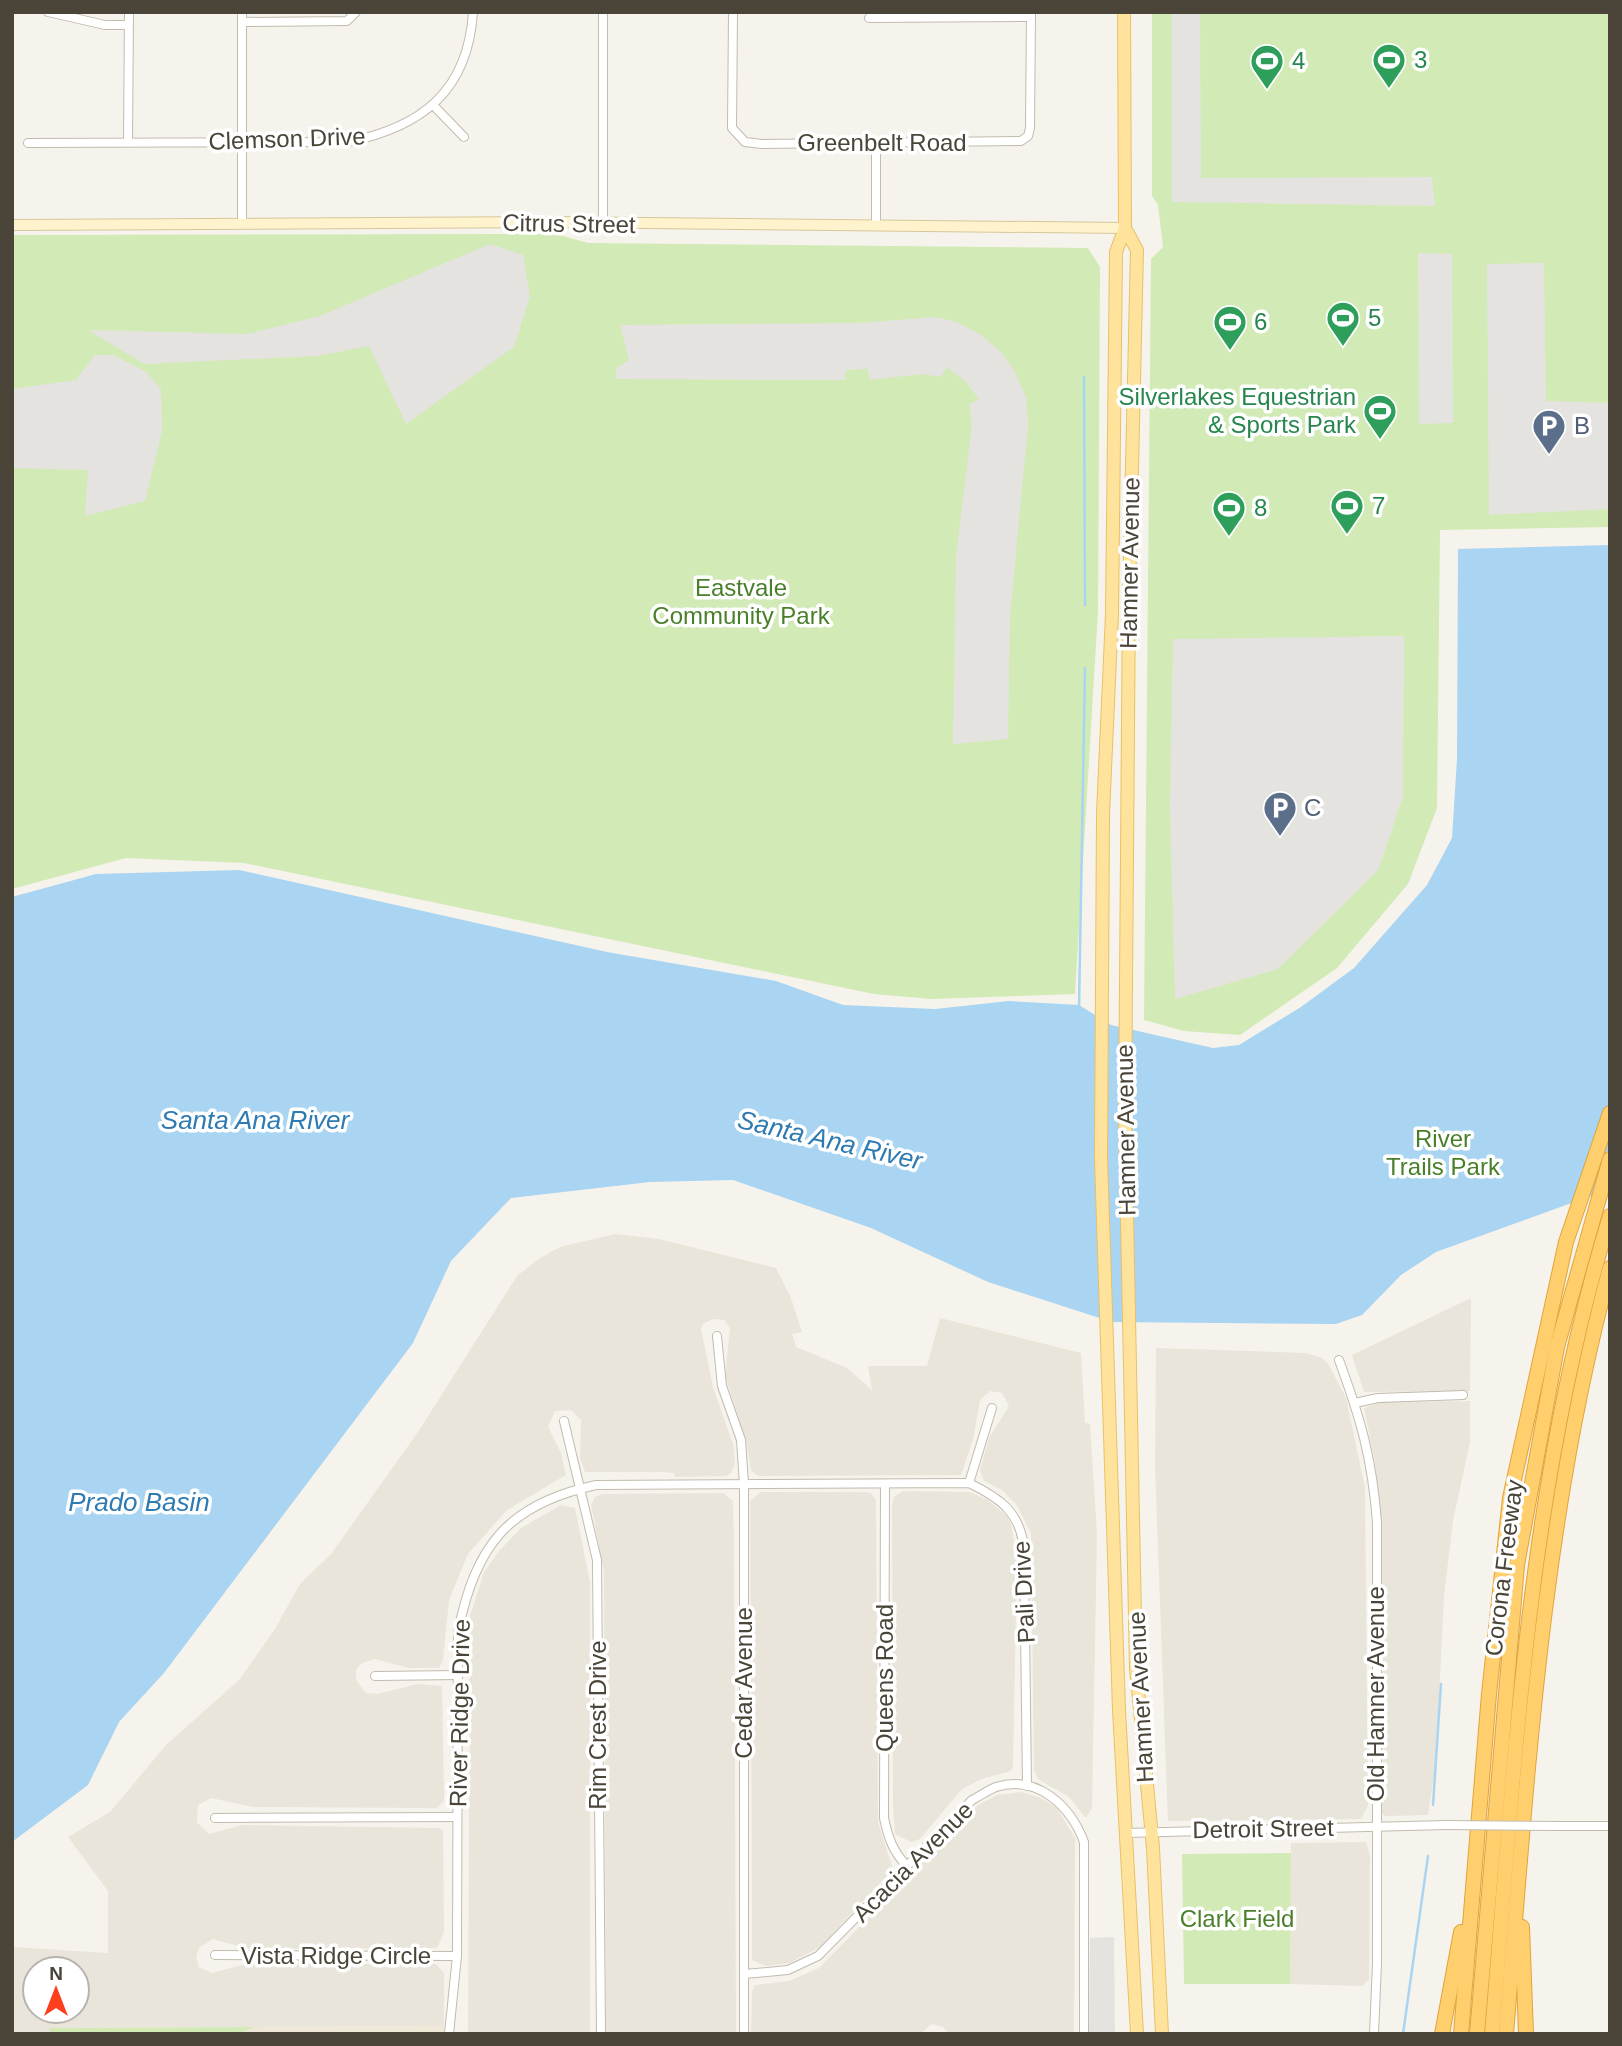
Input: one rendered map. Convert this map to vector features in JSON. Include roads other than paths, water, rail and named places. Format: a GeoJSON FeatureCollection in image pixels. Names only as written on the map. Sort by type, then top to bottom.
{"type":"FeatureCollection","features":[{"type":"Feature","properties":{"kind":"highway","name":"Corona Freeway"},"geometry":{"type":"LineString","coordinates":[[1461,2034],[1489,1693],[1510,1498],[1566,1242],[1610,1113]]}},
{"type":"Feature","properties":{"kind":"highway"},"geometry":{"type":"LineString","coordinates":[[1477,2034],[1517,1565],[1557,1347],[1610,1159]]}},
{"type":"Feature","properties":{"kind":"highway"},"geometry":{"type":"LineString","coordinates":[[1492,2034],[1535,1564],[1556,1428],[1585,1297],[1610,1216]]}},
{"type":"Feature","properties":{"kind":"highway","name":"Corona Freeway"},"geometry":{"type":"LineString","coordinates":[[1506,2034],[1533,1698],[1559,1507],[1587,1353],[1610,1268]]}},
{"type":"Feature","properties":{"kind":"highway"},"geometry":{"type":"LineString","coordinates":[[1442,2034],[1475,1855]]}},
{"type":"Feature","properties":{"kind":"highway"},"geometry":{"type":"LineString","coordinates":[[1520,1859],[1526,2034]]}},
{"type":"Feature","properties":{"kind":"main road","name":"Hamner Avenue"},"geometry":{"type":"LineString","coordinates":[[1124,12],[1125,228],[1116,252],[1112,614],[1103,814],[1101,1158],[1119,1710],[1137,2034]]}},
{"type":"Feature","properties":{"kind":"main road","name":"Hamner Avenue"},"geometry":{"type":"LineString","coordinates":[[1125,228],[1137,250],[1126,825],[1125,1116],[1129,1349],[1136,1668],[1149,1832],[1153,1848],[1162,2034]]}},
{"type":"Feature","properties":{"kind":"street"},"geometry":{"type":"LineString","coordinates":[[48,12],[105,26],[128,25]]}},
{"type":"Feature","properties":{"kind":"street"},"geometry":{"type":"LineString","coordinates":[[128,12],[128,142]]}},
{"type":"Feature","properties":{"kind":"street"},"geometry":{"type":"LineString","coordinates":[[242,12],[242,223]]}},
{"type":"Feature","properties":{"kind":"street"},"geometry":{"type":"LineString","coordinates":[[243,22],[347,21],[356,12]]}},
{"type":"Feature","properties":{"kind":"street","name":"Clemson Drive"},"geometry":{"type":"LineString","coordinates":[[28,143],[360,140],[384,135],[433,105],[450,87],[471,38],[473,12]]}},
{"type":"Feature","properties":{"kind":"street"},"geometry":{"type":"LineString","coordinates":[[603,12],[603,225]]}},
{"type":"Feature","properties":{"kind":"street","name":"Greenbelt Road"},"geometry":{"type":"LineString","coordinates":[[733,12],[732,128],[737,137],[745,142],[762,144],[1010,143],[1027,136],[1031,117],[1031,14]]}},
{"type":"Feature","properties":{"kind":"street"},"geometry":{"type":"LineString","coordinates":[[869,18],[1031,14]]}},
{"type":"Feature","properties":{"kind":"street"},"geometry":{"type":"LineString","coordinates":[[433,105],[464,137]]}},
{"type":"Feature","properties":{"kind":"street"},"geometry":{"type":"LineString","coordinates":[[876,144],[876,226]]}},
{"type":"Feature","properties":{"kind":"street","name":"Citrus Street"},"geometry":{"type":"LineString","coordinates":[[12,225],[551,222],[603,225],[1125,228]]}},
{"type":"Feature","properties":{"kind":"street","name":"Cedar Avenue"},"geometry":{"type":"LineString","coordinates":[[717,1336],[722,1386],[741,1440],[744,1484],[744,2034]]}},
{"type":"Feature","properties":{"kind":"street","name":"Old Hamner Avenue"},"geometry":{"type":"LineString","coordinates":[[1339,1360],[1364,1427],[1373,1472],[1377,1522],[1377,1964],[1374,2034]]}},
{"type":"Feature","properties":{"kind":"street"},"geometry":{"type":"LineString","coordinates":[[1355,1403],[1378,1398],[1463,1395]]}},
{"type":"Feature","properties":{"kind":"street"},"geometry":{"type":"LineString","coordinates":[[969,1483],[992,1408]]}},
{"type":"Feature","properties":{"kind":"street","name":"Rim Crest Drive"},"geometry":{"type":"LineString","coordinates":[[565,1421],[597,1560],[601,2034]]}},
{"type":"Feature","properties":{"kind":"street","name":"Pali Drive"},"geometry":{"type":"LineString","coordinates":[[744,1484],[969,1483],[997,1497],[1017,1517],[1022,1532],[1027,1591],[1027,1786]]}},
{"type":"Feature","properties":{"kind":"street","name":"River Ridge Drive"},"geometry":{"type":"LineString","coordinates":[[449,2034],[457,1956],[458,1632],[466,1590],[484,1551],[526,1511],[553,1496],[579,1488],[596,1485],[744,1484]]}},
{"type":"Feature","properties":{"kind":"street","name":"Queens Road"},"geometry":{"type":"LineString","coordinates":[[885,1484],[884,1818],[887,1835],[907,1866]]}},
{"type":"Feature","properties":{"kind":"street"},"geometry":{"type":"LineString","coordinates":[[375,1676],[458,1675]]}},
{"type":"Feature","properties":{"kind":"street","name":"Acacia Avenue"},"geometry":{"type":"LineString","coordinates":[[745,1974],[788,1970],[818,1956],[972,1800],[997,1787],[1027,1786],[1057,1798],[1075,1819],[1084,1842],[1084,2034]]}},
{"type":"Feature","properties":{"kind":"street"},"geometry":{"type":"LineString","coordinates":[[215,1818],[457,1817]]}},
{"type":"Feature","properties":{"kind":"street","name":"Detroit Street"},"geometry":{"type":"LineString","coordinates":[[1126,1832],[1446,1825],[1610,1826]]}},
{"type":"Feature","properties":{"kind":"street","name":"Vista Ridge Circle"},"geometry":{"type":"LineString","coordinates":[[215,1955],[457,1956]]}},
{"type":"Feature","properties":{"kind":"water","name":"Santa Ana River"},"geometry":{"type":"Polygon","coordinates":[[[1610,545],[1610,1189],[1436,1252],[1401,1275],[1362,1315],[1336,1324],[1112,1322],[988,1282],[871,1228],[733,1180],[650,1182],[511,1198],[451,1261],[413,1343],[164,1673],[119,1722],[88,1785],[12,1842],[12,897],[96,874],[239,870],[607,952],[776,981],[843,1005],[935,1009],[1009,1001],[1079,1005],[1111,1025],[1213,1048],[1239,1045],[1301,1007],[1354,968],[1427,885],[1452,838],[1457,759],[1458,549],[1610,545]]]}},
{"type":"Feature","properties":{"kind":"waterway"},"geometry":{"type":"LineString","coordinates":[[1084,377],[1085,605]]}},
{"type":"Feature","properties":{"kind":"waterway"},"geometry":{"type":"LineString","coordinates":[[1079,1008],[1085,668]]}},
{"type":"Feature","properties":{"kind":"waterway"},"geometry":{"type":"LineString","coordinates":[[1433,1805],[1441,1684]]}},
{"type":"Feature","properties":{"kind":"waterway"},"geometry":{"type":"LineString","coordinates":[[1403,2034],[1428,1856]]}},
{"type":"Feature","properties":{"kind":"place","name":"3"},"geometry":{"type":"Point","coordinates":[1389,90]}},
{"type":"Feature","properties":{"kind":"place","name":"4"},"geometry":{"type":"Point","coordinates":[1267,91]}},
{"type":"Feature","properties":{"kind":"place","name":"5"},"geometry":{"type":"Point","coordinates":[1343,348]}},
{"type":"Feature","properties":{"kind":"place","name":"6"},"geometry":{"type":"Point","coordinates":[1230,352]}},
{"type":"Feature","properties":{"kind":"place","name":"Silverlakes Equestrian & Sports Park"},"geometry":{"type":"Point","coordinates":[1380,441]}},
{"type":"Feature","properties":{"kind":"place","name":"B"},"geometry":{"type":"Point","coordinates":[1549,456]}},
{"type":"Feature","properties":{"kind":"place","name":"7"},"geometry":{"type":"Point","coordinates":[1347,536]}},
{"type":"Feature","properties":{"kind":"place","name":"8"},"geometry":{"type":"Point","coordinates":[1229,538]}},
{"type":"Feature","properties":{"kind":"place","name":"C"},"geometry":{"type":"Point","coordinates":[1280,838]}},
{"type":"Feature","properties":{"kind":"park label","name":"Eastvale Community Park"},"geometry":{"type":"Point","coordinates":[741,602]}},
{"type":"Feature","properties":{"kind":"park label","name":"River Trails Park"},"geometry":{"type":"Point","coordinates":[1443,1153]}},
{"type":"Feature","properties":{"kind":"park label","name":"Clark Field"},"geometry":{"type":"Point","coordinates":[1237,1919]}},
{"type":"Feature","properties":{"kind":"water label","name":"Prado Basin"},"geometry":{"type":"Point","coordinates":[139,1502]}}]}
